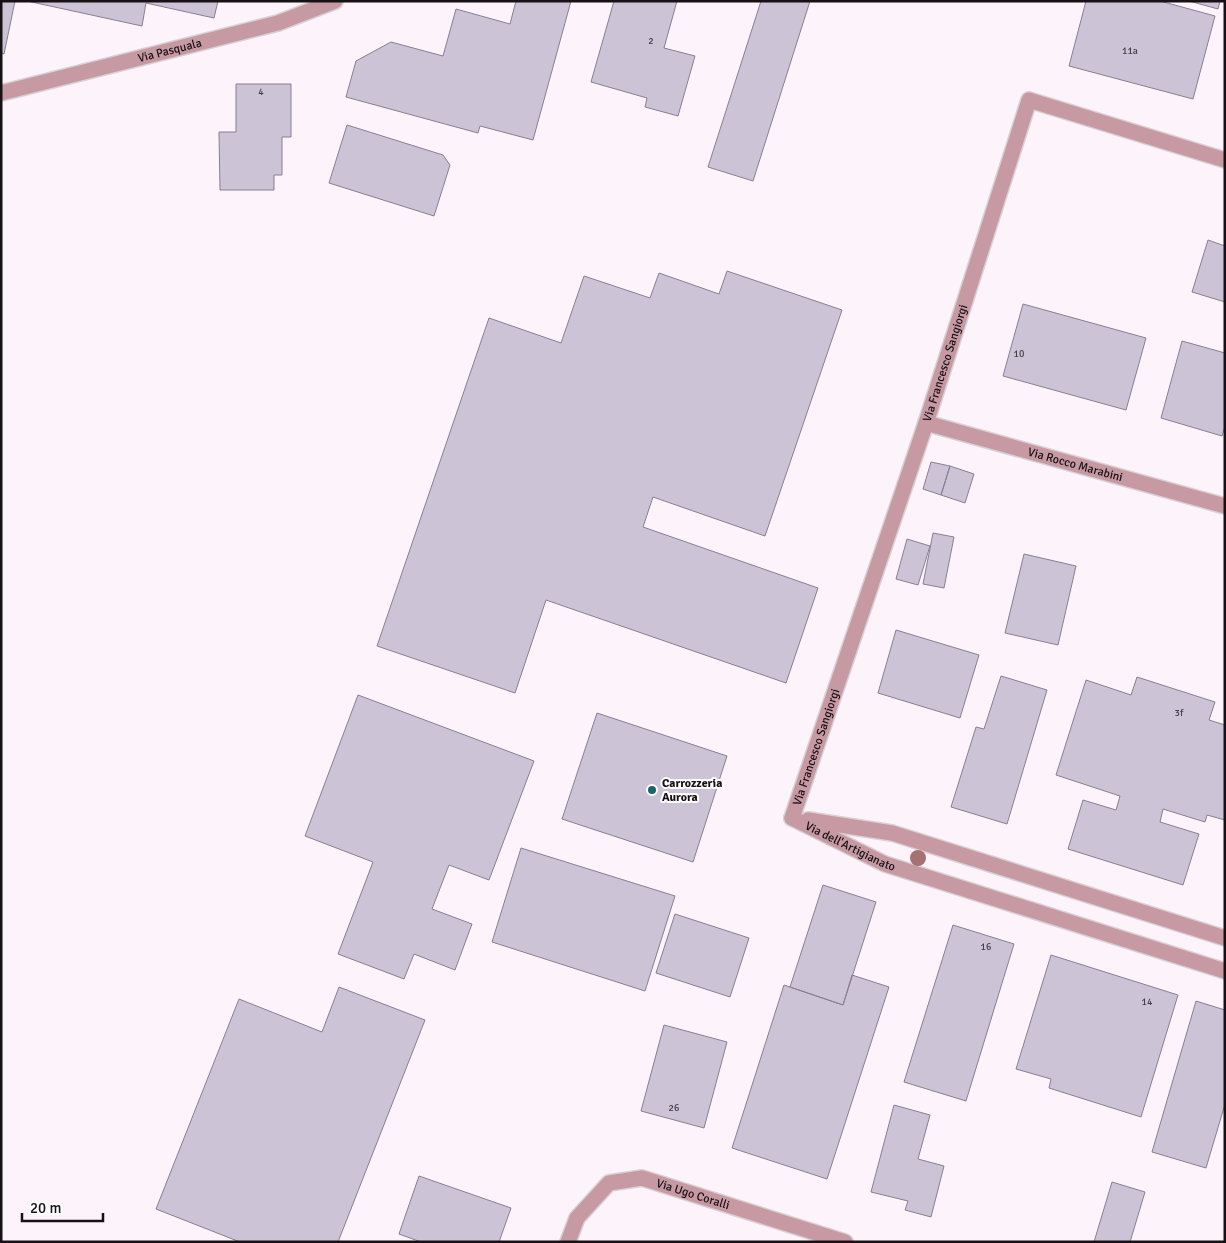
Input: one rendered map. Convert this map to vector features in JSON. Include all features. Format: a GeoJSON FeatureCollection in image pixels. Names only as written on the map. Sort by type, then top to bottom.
{"type":"FeatureCollection","features":[{"type":"Feature","properties":{"kind":"street","name":"Via Pasquala"},"geometry":{"type":"LineString","coordinates":[[1,93],[278,23],[335,1]]}},
{"type":"Feature","properties":{"kind":"street","name":"Via Francesco Sangiorgi"},"geometry":{"type":"LineString","coordinates":[[792,818],[926,423],[1029,100],[1225,160]]}},
{"type":"Feature","properties":{"kind":"street","name":"Via Rocco Marabini"},"geometry":{"type":"LineString","coordinates":[[926,423],[1225,506]]}},
{"type":"Feature","properties":{"kind":"street","name":"Via dell'Artigianato"},"geometry":{"type":"LineString","coordinates":[[792,818],[892,834],[1225,938]]}},
{"type":"Feature","properties":{"kind":"street","name":"Via dell'Artigianato"},"geometry":{"type":"LineString","coordinates":[[792,818],[885,864],[1225,971]]}},
{"type":"Feature","properties":{"kind":"street","name":"Via Ugo Coralli"},"geometry":{"type":"LineString","coordinates":[[568,1242],[577,1218],[609,1183],[642,1178],[845,1242]]}},
{"type":"Feature","properties":{"kind":"building"},"geometry":{"type":"Polygon","coordinates":[[[1,1],[15,1],[4,54],[1,53],[1,1]]]}},
{"type":"Feature","properties":{"kind":"building"},"geometry":{"type":"Polygon","coordinates":[[[27,1],[218,1],[214,18],[146,3],[142,26],[27,1]]]}},
{"type":"Feature","properties":{"kind":"building"},"geometry":{"type":"Polygon","coordinates":[[[516,1],[571,1],[533,140],[480,126],[478,133],[346,97],[356,61],[391,42],[443,56],[456,9],[510,24],[516,1]]]}},
{"type":"Feature","properties":{"kind":"building"},"geometry":{"type":"Polygon","coordinates":[[[614,1],[677,1],[664,48],[695,56],[678,116],[645,107],[647,98],[591,82],[614,1]]]}},
{"type":"Feature","properties":{"kind":"building"},"geometry":{"type":"Polygon","coordinates":[[[761,1],[810,1],[753,181],[708,167],[761,1]]]}},
{"type":"Feature","properties":{"kind":"building"},"geometry":{"type":"Polygon","coordinates":[[[1086,1],[1160,1],[1215,16],[1193,99],[1069,66],[1086,1]]]}},
{"type":"Feature","properties":{"kind":"building"},"geometry":{"type":"Polygon","coordinates":[[[1189,1],[1220,1],[1218,9],[1189,1]]]}},
{"type":"Feature","properties":{"kind":"building"},"geometry":{"type":"Polygon","coordinates":[[[236,84],[291,84],[291,137],[282,137],[282,175],[274,175],[274,190],[220,190],[219,132],[236,132],[236,84]]]}},
{"type":"Feature","properties":{"kind":"building"},"geometry":{"type":"Polygon","coordinates":[[[347,125],[443,155],[450,165],[434,216],[329,183],[347,125]]]}},
{"type":"Feature","properties":{"kind":"building"},"geometry":{"type":"Polygon","coordinates":[[[1208,240],[1225,246],[1225,302],[1192,292],[1208,240]]]}},
{"type":"Feature","properties":{"kind":"building"},"geometry":{"type":"Polygon","coordinates":[[[727,271],[842,310],[765,536],[653,497],[643,527],[818,588],[786,683],[546,600],[515,693],[377,646],[489,318],[561,343],[584,276],[650,298],[659,273],[719,294],[727,271]]]}},
{"type":"Feature","properties":{"kind":"building"},"geometry":{"type":"Polygon","coordinates":[[[1023,304],[1146,338],[1126,410],[1003,376],[1023,304]]]}},
{"type":"Feature","properties":{"kind":"building"},"geometry":{"type":"Polygon","coordinates":[[[1182,341],[1225,353],[1225,426],[1222,436],[1161,418],[1182,341]]]}},
{"type":"Feature","properties":{"kind":"building"},"geometry":{"type":"Polygon","coordinates":[[[931,462],[950,466],[941,495],[923,489],[931,462]]]}},
{"type":"Feature","properties":{"kind":"building"},"geometry":{"type":"Polygon","coordinates":[[[950,466],[974,474],[965,503],[941,495],[950,466]]]}},
{"type":"Feature","properties":{"kind":"building"},"geometry":{"type":"Polygon","coordinates":[[[933,533],[954,537],[944,588],[923,584],[933,533]]]}},
{"type":"Feature","properties":{"kind":"building"},"geometry":{"type":"Polygon","coordinates":[[[907,539],[930,546],[918,585],[896,579],[907,539]]]}},
{"type":"Feature","properties":{"kind":"building"},"geometry":{"type":"Polygon","coordinates":[[[1024,554],[1076,566],[1058,645],[1005,633],[1024,554]]]}},
{"type":"Feature","properties":{"kind":"building"},"geometry":{"type":"Polygon","coordinates":[[[896,630],[979,655],[960,718],[878,693],[896,630]]]}},
{"type":"Feature","properties":{"kind":"building"},"geometry":{"type":"Polygon","coordinates":[[[1001,676],[1047,690],[1007,824],[951,807],[976,727],[984,729],[1001,676]]]}},
{"type":"Feature","properties":{"kind":"building"},"geometry":{"type":"Polygon","coordinates":[[[1137,677],[1215,702],[1209,720],[1225,725],[1225,820],[1207,815],[1205,822],[1163,809],[1160,822],[1199,834],[1183,885],[1068,849],[1083,800],[1116,810],[1120,796],[1056,775],[1086,680],[1131,695],[1137,677]]]}},
{"type":"Feature","properties":{"kind":"building"},"geometry":{"type":"Polygon","coordinates":[[[358,695],[534,761],[489,880],[449,865],[432,909],[472,924],[455,970],[414,954],[404,979],[338,954],[373,862],[305,836],[358,695]]]}},
{"type":"Feature","properties":{"kind":"building"},"geometry":{"type":"Polygon","coordinates":[[[597,713],[727,756],[693,862],[562,819],[597,713]]]}},
{"type":"Feature","properties":{"kind":"building"},"geometry":{"type":"Polygon","coordinates":[[[521,848],[675,896],[645,991],[492,942],[521,848]]]}},
{"type":"Feature","properties":{"kind":"building"},"geometry":{"type":"Polygon","coordinates":[[[823,885],[876,902],[843,1005],[790,987],[823,885]]]}},
{"type":"Feature","properties":{"kind":"building"},"geometry":{"type":"Polygon","coordinates":[[[675,914],[749,938],[730,997],[656,973],[675,914]]]}},
{"type":"Feature","properties":{"kind":"building"},"geometry":{"type":"Polygon","coordinates":[[[953,925],[1014,944],[966,1101],[904,1082],[953,925]]]}},
{"type":"Feature","properties":{"kind":"building"},"geometry":{"type":"Polygon","coordinates":[[[1051,955],[1178,995],[1141,1117],[1049,1088],[1051,1079],[1016,1069],[1051,955]]]}},
{"type":"Feature","properties":{"kind":"building"},"geometry":{"type":"Polygon","coordinates":[[[852,975],[889,987],[827,1179],[732,1148],[784,985],[843,1005],[852,975]]]}},
{"type":"Feature","properties":{"kind":"building"},"geometry":{"type":"Polygon","coordinates":[[[339,987],[425,1020],[338,1242],[240,1242],[156,1209],[239,999],[322,1032],[339,987]]]}},
{"type":"Feature","properties":{"kind":"building"},"geometry":{"type":"Polygon","coordinates":[[[1196,1001],[1225,1010],[1225,1104],[1206,1168],[1152,1152],[1196,1001]]]}},
{"type":"Feature","properties":{"kind":"building"},"geometry":{"type":"Polygon","coordinates":[[[664,1025],[727,1042],[704,1128],[641,1111],[664,1025]]]}},
{"type":"Feature","properties":{"kind":"building"},"geometry":{"type":"Polygon","coordinates":[[[894,1105],[930,1115],[918,1159],[944,1166],[931,1217],[905,1210],[908,1201],[871,1192],[894,1105]]]}},
{"type":"Feature","properties":{"kind":"building"},"geometry":{"type":"Polygon","coordinates":[[[419,1176],[511,1208],[499,1242],[421,1242],[399,1234],[419,1176]]]}},
{"type":"Feature","properties":{"kind":"building"},"geometry":{"type":"Polygon","coordinates":[[[1112,1182],[1145,1192],[1130,1242],[1094,1242],[1112,1182]]]}},
{"type":"Feature","properties":{"kind":"place","name":"Carrozzeria Aurora"},"geometry":{"type":"Point","coordinates":[652,790]}}]}
